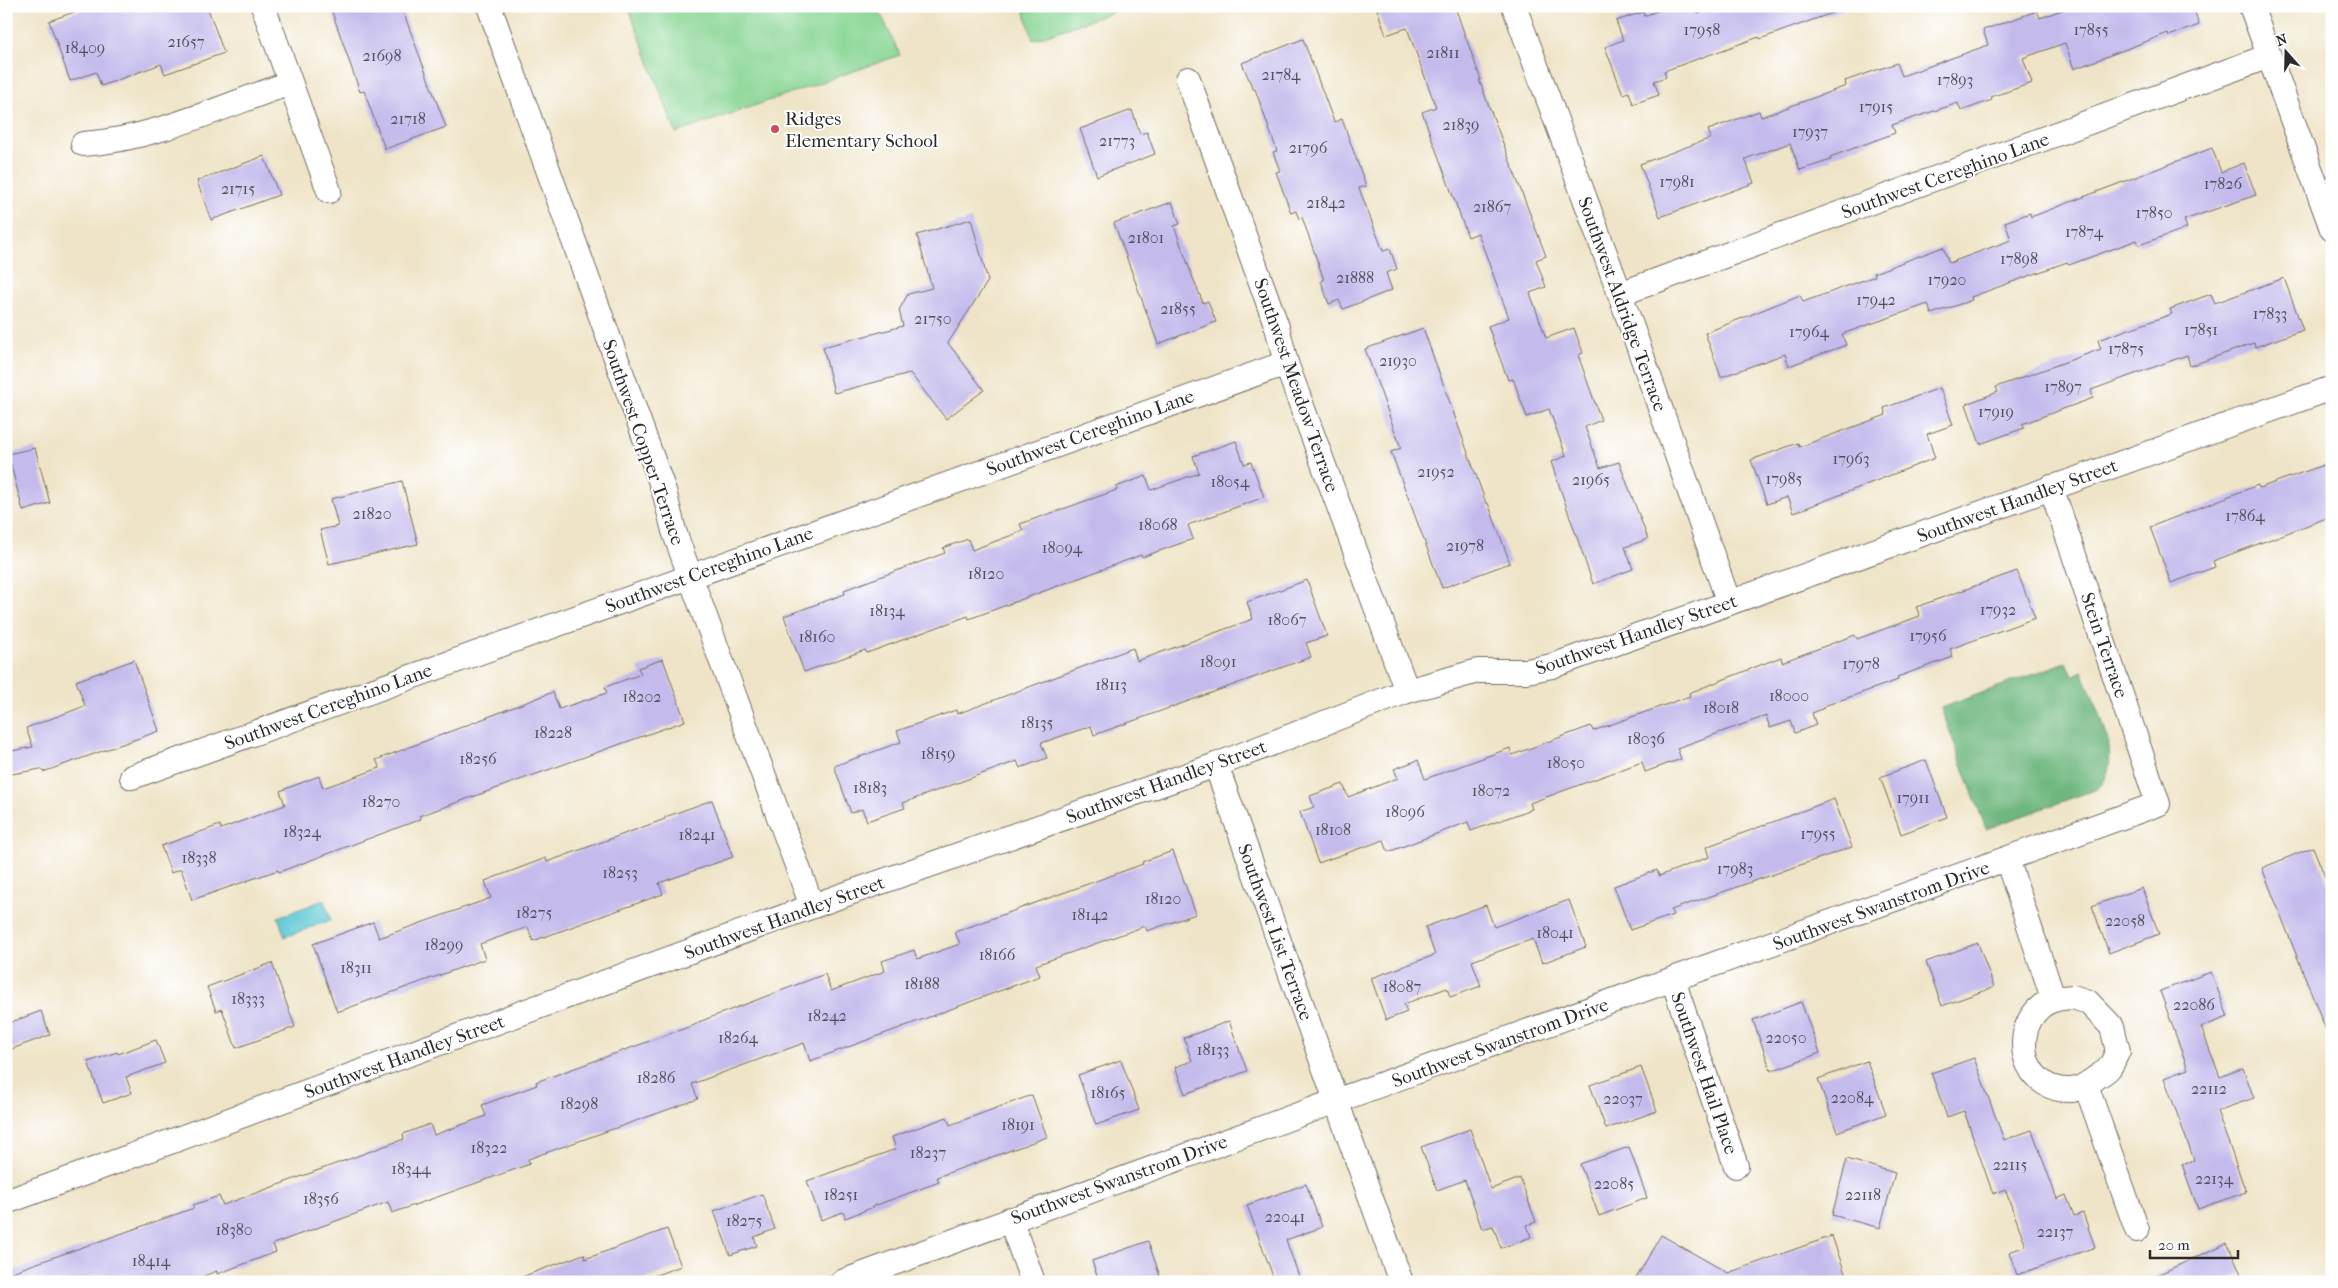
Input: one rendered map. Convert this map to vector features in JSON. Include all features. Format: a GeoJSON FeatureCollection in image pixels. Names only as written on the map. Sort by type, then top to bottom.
{"type":"FeatureCollection","features":[{"type":"Feature","properties":{"kind":"street"},"geometry":{"type":"LineString","coordinates":[[263,6],[329,192]]}},
{"type":"Feature","properties":{"kind":"street","name":"Southwest Copper Terrace"},"geometry":{"type":"LineString","coordinates":[[488,6],[664,491],[674,531],[690,576],[812,906]]}},
{"type":"Feature","properties":{"kind":"street","name":"Southwest Aldridge Terrace"},"geometry":{"type":"LineString","coordinates":[[1514,6],[1620,294],[1729,603]]}},
{"type":"Feature","properties":{"kind":"street"},"geometry":{"type":"LineString","coordinates":[[2251,6],[2332,229]]}},
{"type":"Feature","properties":{"kind":"street","name":"Southwest Cereghino Lane"},"geometry":{"type":"LineString","coordinates":[[1620,294],[2270,56]]}},
{"type":"Feature","properties":{"kind":"street","name":"Southwest Meadow Terrace"},"geometry":{"type":"LineString","coordinates":[[1188,79],[1278,327],[1286,362],[1407,692]]}},
{"type":"Feature","properties":{"kind":"street"},"geometry":{"type":"LineString","coordinates":[[83,144],[129,138],[158,130],[290,83]]}},
{"type":"Feature","properties":{"kind":"street","name":"Southwest Cereghino Lane"},"geometry":{"type":"LineString","coordinates":[[132,777],[1286,362]]}},
{"type":"Feature","properties":{"kind":"street","name":"Southwest Handley Street"},"geometry":{"type":"LineString","coordinates":[[6,1202],[812,906],[1216,765],[1407,692],[1478,671],[1527,671],[1552,666],[2332,388]]}},
{"type":"Feature","properties":{"kind":"street","name":"Stein Terrace"},"geometry":{"type":"LineString","coordinates":[[2052,487],[2158,804]]}},
{"type":"Feature","properties":{"kind":"street","name":"Southwest List Terrace"},"geometry":{"type":"LineString","coordinates":[[1216,765],[1401,1282]]}},
{"type":"Feature","properties":{"kind":"street","name":"Southwest Swanstrom Drive"},"geometry":{"type":"LineString","coordinates":[[842,1282],[1336,1100],[1674,980],[2158,804]]}},
{"type":"Feature","properties":{"kind":"street"},"geometry":{"type":"LineString","coordinates":[[2007,859],[2053,998]]}},
{"type":"Feature","properties":{"kind":"street","name":"Southwest Hail Place"},"geometry":{"type":"LineString","coordinates":[[1674,980],[1736,1166]]}},
{"type":"Feature","properties":{"kind":"street"},"geometry":{"type":"LineString","coordinates":[[2073,997],[2088,1002],[2112,1027],[2118,1051],[2109,1069],[2086,1085],[2071,1090],[2054,1088],[2041,1081],[2031,1069],[2023,1049],[2025,1029],[2029,1022],[2034,1014],[2053,998],[2073,997]]}},
{"type":"Feature","properties":{"kind":"street"},"geometry":{"type":"LineString","coordinates":[[2086,1085],[2137,1230]]}},
{"type":"Feature","properties":{"kind":"street"},"geometry":{"type":"LineString","coordinates":[[1010,1219],[1033,1282]]}},
{"type":"Feature","properties":{"kind":"green space"},"geometry":{"type":"Polygon","coordinates":[[[628,6],[877,6],[900,55],[676,133],[628,6]]]}},
{"type":"Feature","properties":{"kind":"green space"},"geometry":{"type":"Polygon","coordinates":[[[1023,6],[1130,6],[1033,40],[1023,6]]]}},
{"type":"Feature","properties":{"kind":"green space"},"geometry":{"type":"Polygon","coordinates":[[[2066,662],[2072,676],[2082,671],[2106,732],[2109,764],[2106,778],[2097,789],[1986,829],[1941,708],[2066,662]]]}},
{"type":"Feature","properties":{"kind":"water"},"geometry":{"type":"Polygon","coordinates":[[[324,900],[331,920],[285,937],[278,917],[324,900]]]}},
{"type":"Feature","properties":{"kind":"building"},"geometry":{"type":"Polygon","coordinates":[[[91,6],[207,6],[224,53],[165,74],[161,64],[101,86],[96,72],[70,81],[49,21],[91,6]]]}},
{"type":"Feature","properties":{"kind":"building"},"geometry":{"type":"Polygon","coordinates":[[[330,6],[401,6],[446,127],[385,149],[364,91],[360,92],[330,6]]]}},
{"type":"Feature","properties":{"kind":"building"},"geometry":{"type":"Polygon","coordinates":[[[1376,6],[1457,6],[1458,9],[1456,10],[1481,80],[1479,80],[1546,256],[1536,260],[1546,287],[1530,293],[1546,338],[1574,328],[1583,353],[1578,355],[1601,420],[1585,427],[1600,468],[1619,462],[1648,539],[1625,547],[1633,569],[1593,584],[1551,462],[1566,456],[1549,409],[1527,417],[1513,379],[1508,380],[1488,326],[1509,318],[1478,233],[1468,237],[1422,112],[1436,107],[1407,28],[1386,35],[1376,6]]]}},
{"type":"Feature","properties":{"kind":"building"},"geometry":{"type":"Polygon","coordinates":[[[1670,6],[1695,6],[1698,14],[1720,6],[1842,6],[1843,9],[1664,71],[1666,77],[1654,81],[1659,95],[1633,104],[1629,92],[1623,94],[1605,47],[1623,40],[1616,21],[1643,12],[1644,16],[1670,6]]]}},
{"type":"Feature","properties":{"kind":"building"},"geometry":{"type":"Polygon","coordinates":[[[2073,6],[2193,6],[2199,25],[2169,36],[2168,33],[2074,69],[2065,43],[2023,58],[2032,83],[1991,97],[1992,100],[1961,111],[1958,103],[1892,125],[1895,133],[1830,157],[1831,160],[1800,170],[1790,143],[1745,159],[1754,183],[1660,217],[1640,164],[1711,138],[1708,130],[1759,111],[1761,117],[1846,86],[1845,81],[1897,63],[1902,76],[1988,45],[1983,30],[2037,11],[2040,18],[2073,6]]]}},
{"type":"Feature","properties":{"kind":"building"},"geometry":{"type":"Polygon","coordinates":[[[1303,39],[1334,122],[1342,119],[1366,186],[1359,188],[1383,251],[1390,249],[1397,269],[1386,273],[1392,290],[1343,309],[1339,300],[1329,304],[1321,281],[1324,280],[1302,217],[1299,219],[1296,211],[1291,213],[1276,172],[1280,171],[1273,152],[1277,151],[1255,89],[1253,89],[1242,63],[1303,39]]]}},
{"type":"Feature","properties":{"kind":"building"},"geometry":{"type":"Polygon","coordinates":[[[1132,110],[1140,134],[1147,132],[1155,154],[1097,176],[1080,129],[1132,110]]]}},
{"type":"Feature","properties":{"kind":"building"},"geometry":{"type":"Polygon","coordinates":[[[2212,148],[2221,172],[2244,163],[2256,195],[2184,220],[2187,228],[2139,245],[2137,240],[2069,265],[2067,262],[1971,297],[1972,300],[1931,314],[1928,304],[1842,334],[1846,345],[1789,366],[1785,354],[1721,377],[1705,333],[1800,295],[1803,302],[1875,276],[1874,273],[1943,247],[1949,263],[2011,240],[2005,222],[2030,213],[2031,217],[2212,148]]]}},
{"type":"Feature","properties":{"kind":"building"},"geometry":{"type":"Polygon","coordinates":[[[264,156],[279,195],[211,220],[197,181],[264,156]]]}},
{"type":"Feature","properties":{"kind":"building"},"geometry":{"type":"Polygon","coordinates":[[[1172,202],[1180,224],[1174,226],[1193,278],[1203,303],[1208,301],[1216,322],[1158,344],[1114,223],[1172,202]]]}},
{"type":"Feature","properties":{"kind":"building"},"geometry":{"type":"Polygon","coordinates":[[[971,219],[988,281],[948,343],[984,390],[946,419],[910,373],[834,393],[823,347],[903,326],[899,310],[908,294],[932,288],[917,235],[971,219]]]}},
{"type":"Feature","properties":{"kind":"building"},"geometry":{"type":"Polygon","coordinates":[[[2284,278],[2303,330],[2255,347],[2254,343],[2190,366],[2187,355],[2091,390],[2093,398],[2022,424],[2024,428],[1980,444],[1966,404],[1998,392],[1996,387],[2101,349],[2098,340],[2172,314],[2170,309],[2211,294],[2215,303],[2284,278]]]}},
{"type":"Feature","properties":{"kind":"building"},"geometry":{"type":"Polygon","coordinates":[[[1423,328],[1486,503],[1488,503],[1510,563],[1442,588],[1391,452],[1401,448],[1365,349],[1423,328]]]}},
{"type":"Feature","properties":{"kind":"building"},"geometry":{"type":"Polygon","coordinates":[[[1940,388],[1953,425],[1927,434],[1935,458],[1793,513],[1787,497],[1767,504],[1751,460],[1798,443],[1799,447],[1886,415],[1884,408],[1940,388]]]}},
{"type":"Feature","properties":{"kind":"building"},"geometry":{"type":"Polygon","coordinates":[[[1236,441],[1244,464],[1251,462],[1264,497],[1188,525],[1193,539],[1142,557],[1141,555],[969,619],[968,616],[867,653],[865,650],[804,672],[784,616],[845,594],[844,590],[945,553],[943,548],[968,539],[972,550],[1023,531],[1020,524],[1117,490],[1116,487],[1146,476],[1151,490],[1199,473],[1193,456],[1236,441]]]}},
{"type":"Feature","properties":{"kind":"building"},"geometry":{"type":"Polygon","coordinates":[[[35,448],[50,503],[23,511],[8,454],[35,448]]]}},
{"type":"Feature","properties":{"kind":"building"},"geometry":{"type":"Polygon","coordinates":[[[2332,462],[2332,516],[2213,561],[2215,567],[2171,583],[2150,527],[2258,485],[2259,488],[2332,462]]]}},
{"type":"Feature","properties":{"kind":"building"},"geometry":{"type":"Polygon","coordinates":[[[402,481],[418,544],[329,564],[320,530],[338,526],[331,499],[402,481]]]}},
{"type":"Feature","properties":{"kind":"building"},"geometry":{"type":"Polygon","coordinates":[[[2017,571],[2035,618],[1950,649],[1953,657],[1897,677],[1898,680],[1824,706],[1825,708],[1812,713],[1816,725],[1795,733],[1791,721],[1770,728],[1766,716],[1677,748],[1681,759],[1645,772],[1642,762],[1530,803],[1532,809],[1471,831],[1468,822],[1388,852],[1384,840],[1318,863],[1300,812],[1314,807],[1310,796],[1343,784],[1348,797],[1398,778],[1394,769],[1418,760],[1425,779],[1510,748],[1512,755],[1591,726],[1593,731],[1690,696],[1689,693],[1781,657],[1782,662],[1855,635],[1857,639],[1920,616],[1916,607],[2017,571]]]}},
{"type":"Feature","properties":{"kind":"building"},"geometry":{"type":"Polygon","coordinates":[[[1307,580],[1327,636],[1306,643],[1311,657],[1094,735],[1091,726],[1041,743],[1047,758],[1020,768],[1017,761],[903,803],[905,808],[867,821],[862,809],[851,813],[834,766],[901,742],[897,731],[956,710],[957,714],[1133,648],[1137,661],[1253,619],[1247,602],[1307,580]]]}},
{"type":"Feature","properties":{"kind":"building"},"geometry":{"type":"Polygon","coordinates":[[[663,659],[685,721],[419,816],[421,819],[279,872],[278,870],[192,900],[181,869],[171,873],[161,846],[220,825],[221,829],[285,805],[280,791],[319,776],[323,788],[380,768],[376,760],[553,692],[559,709],[607,693],[605,687],[641,674],[638,668],[663,659]]]}},
{"type":"Feature","properties":{"kind":"building"},"geometry":{"type":"Polygon","coordinates":[[[134,660],[159,731],[43,772],[41,769],[6,775],[6,752],[33,747],[26,728],[85,706],[76,681],[134,660]]]}},
{"type":"Feature","properties":{"kind":"building"},"geometry":{"type":"Polygon","coordinates":[[[1926,760],[1947,817],[1901,834],[1880,777],[1926,760]]]}},
{"type":"Feature","properties":{"kind":"building"},"geometry":{"type":"Polygon","coordinates":[[[1834,799],[1852,847],[1671,910],[1673,915],[1630,930],[1614,886],[1657,870],[1659,876],[1709,857],[1706,847],[1834,799]]]}},
{"type":"Feature","properties":{"kind":"building"},"geometry":{"type":"Polygon","coordinates":[[[712,800],[733,857],[659,883],[663,894],[533,941],[528,927],[480,944],[485,959],[337,1012],[313,944],[373,922],[379,938],[491,898],[485,881],[546,858],[547,862],[712,800]]]}},
{"type":"Feature","properties":{"kind":"building"},"geometry":{"type":"Polygon","coordinates":[[[2313,847],[2332,894],[2330,1040],[2262,868],[2313,847]]]}},
{"type":"Feature","properties":{"kind":"building"},"geometry":{"type":"Polygon","coordinates":[[[1173,851],[1196,914],[1147,931],[1145,926],[1036,965],[1040,976],[870,1039],[810,1061],[804,1043],[692,1084],[698,1099],[528,1159],[530,1164],[392,1213],[388,1202],[273,1244],[276,1252],[217,1274],[217,1271],[188,1282],[6,1282],[6,1274],[194,1208],[193,1205],[219,1196],[223,1205],[404,1139],[403,1134],[430,1124],[434,1135],[486,1116],[482,1105],[537,1085],[536,1082],[697,1024],[825,974],[831,991],[885,971],[882,961],[914,950],[917,959],[960,944],[955,932],[1143,864],[1142,862],[1173,851]]]}},
{"type":"Feature","properties":{"kind":"building"},"geometry":{"type":"Polygon","coordinates":[[[2142,888],[2159,934],[2109,953],[2092,906],[2142,888]]]}},
{"type":"Feature","properties":{"kind":"building"},"geometry":{"type":"Polygon","coordinates":[[[1569,900],[1586,947],[1542,963],[1533,939],[1472,961],[1481,986],[1450,997],[1447,988],[1404,1004],[1407,1012],[1386,1020],[1371,978],[1435,955],[1425,927],[1486,905],[1494,927],[1569,900]]]}},
{"type":"Feature","properties":{"kind":"building"},"geometry":{"type":"Polygon","coordinates":[[[1978,943],[1994,987],[1942,1006],[1926,962],[1978,943]]]}},
{"type":"Feature","properties":{"kind":"building"},"geometry":{"type":"Polygon","coordinates":[[[272,963],[295,1027],[236,1048],[222,1009],[216,1011],[207,987],[272,963]]]}},
{"type":"Feature","properties":{"kind":"building"},"geometry":{"type":"Polygon","coordinates":[[[2211,972],[2228,1017],[2201,1027],[2220,1077],[2243,1068],[2254,1098],[2217,1111],[2246,1192],[2198,1209],[2182,1164],[2194,1160],[2164,1078],[2188,1069],[2160,991],[2211,972]]]}},
{"type":"Feature","properties":{"kind":"building"},"geometry":{"type":"Polygon","coordinates":[[[1801,1002],[1820,1053],[1771,1071],[1753,1020],[1801,1002]]]}},
{"type":"Feature","properties":{"kind":"building"},"geometry":{"type":"Polygon","coordinates":[[[41,1011],[50,1035],[6,1051],[6,1024],[41,1011]]]}},
{"type":"Feature","properties":{"kind":"building"},"geometry":{"type":"Polygon","coordinates":[[[1229,1021],[1247,1071],[1185,1094],[1175,1067],[1192,1061],[1184,1038],[1229,1021]]]}},
{"type":"Feature","properties":{"kind":"building"},"geometry":{"type":"Polygon","coordinates":[[[156,1040],[165,1063],[126,1077],[132,1093],[103,1103],[88,1062],[117,1052],[118,1054],[156,1040]]]}},
{"type":"Feature","properties":{"kind":"building"},"geometry":{"type":"Polygon","coordinates":[[[1974,1058],[2004,1140],[2032,1130],[2057,1199],[2066,1195],[2074,1216],[2083,1213],[2095,1247],[2017,1275],[2009,1252],[2026,1246],[2005,1189],[1993,1194],[1964,1111],[1947,1117],[1931,1073],[1974,1058]]]}},
{"type":"Feature","properties":{"kind":"building"},"geometry":{"type":"Polygon","coordinates":[[[1121,1060],[1139,1110],[1096,1125],[1078,1075],[1121,1060]]]}},
{"type":"Feature","properties":{"kind":"building"},"geometry":{"type":"Polygon","coordinates":[[[1867,1061],[1886,1114],[1837,1132],[1818,1079],[1867,1061]]]}},
{"type":"Feature","properties":{"kind":"building"},"geometry":{"type":"Polygon","coordinates":[[[1641,1067],[1657,1111],[1606,1129],[1590,1085],[1641,1067]]]}},
{"type":"Feature","properties":{"kind":"building"},"geometry":{"type":"Polygon","coordinates":[[[1032,1095],[1047,1137],[937,1177],[939,1182],[845,1218],[843,1212],[821,1220],[807,1181],[896,1149],[892,1137],[947,1117],[950,1125],[1032,1095]]]}},
{"type":"Feature","properties":{"kind":"building"},"geometry":{"type":"Polygon","coordinates":[[[1470,1129],[1491,1189],[1520,1178],[1536,1222],[1527,1225],[1531,1237],[1501,1248],[1493,1226],[1482,1229],[1465,1180],[1437,1190],[1421,1147],[1470,1129]]]}},
{"type":"Feature","properties":{"kind":"building"},"geometry":{"type":"Polygon","coordinates":[[[1629,1147],[1647,1198],[1599,1216],[1580,1164],[1629,1147]]]}},
{"type":"Feature","properties":{"kind":"building"},"geometry":{"type":"Polygon","coordinates":[[[1847,1159],[1895,1173],[1880,1228],[1832,1215],[1847,1159]]]}},
{"type":"Feature","properties":{"kind":"building"},"geometry":{"type":"Polygon","coordinates":[[[1306,1184],[1322,1227],[1286,1240],[1301,1282],[1275,1282],[1247,1205],[1306,1184]]]}},
{"type":"Feature","properties":{"kind":"building"},"geometry":{"type":"Polygon","coordinates":[[[762,1194],[775,1229],[754,1237],[757,1246],[730,1255],[714,1211],[762,1194]]]}},
{"type":"Feature","properties":{"kind":"building"},"geometry":{"type":"Polygon","coordinates":[[[667,1229],[681,1266],[637,1282],[516,1282],[516,1279],[584,1254],[585,1259],[667,1229]]]}},
{"type":"Feature","properties":{"kind":"building"},"geometry":{"type":"Polygon","coordinates":[[[1661,1235],[1728,1273],[1832,1236],[1848,1282],[1634,1282],[1661,1235]]]}},
{"type":"Feature","properties":{"kind":"building"},"geometry":{"type":"Polygon","coordinates":[[[1148,1241],[1162,1282],[1099,1282],[1092,1261],[1148,1241]]]}},
{"type":"Feature","properties":{"kind":"building"},"geometry":{"type":"Polygon","coordinates":[[[2227,1243],[2241,1273],[2222,1282],[2142,1282],[2227,1243]]]}},
{"type":"Feature","properties":{"kind":"place","name":"Ridges Elementary School"},"geometry":{"type":"Point","coordinates":[775,129]}}]}
